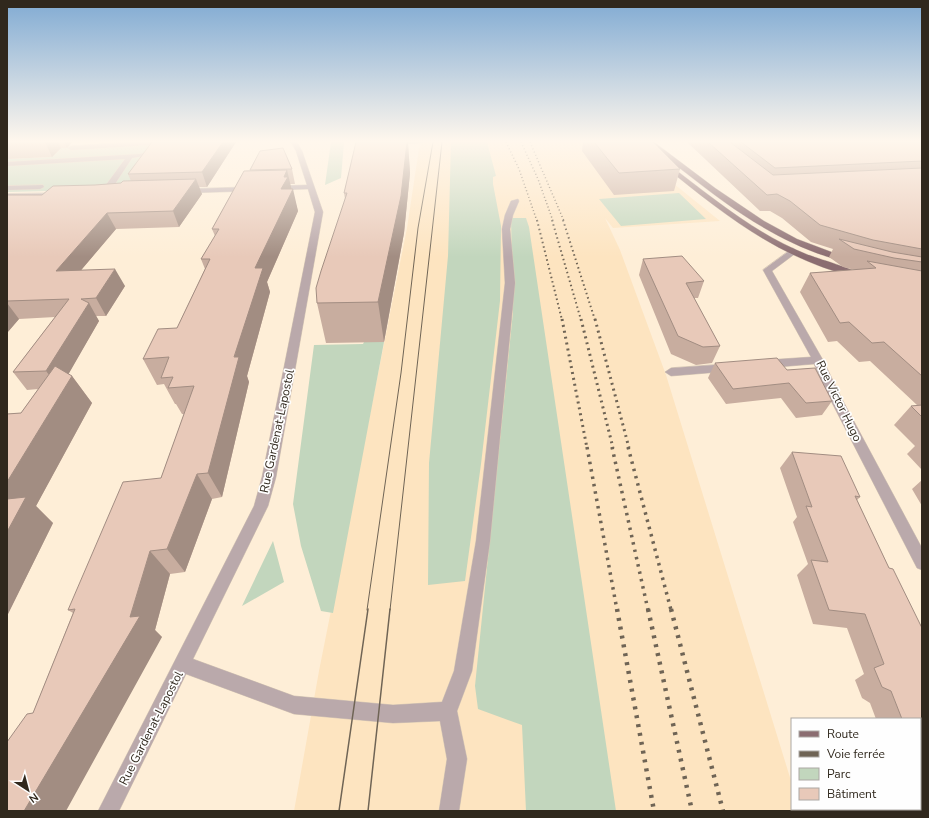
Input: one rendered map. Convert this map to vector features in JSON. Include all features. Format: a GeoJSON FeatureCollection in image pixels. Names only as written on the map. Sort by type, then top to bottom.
{"type":"FeatureCollection","features":[{"type":"Feature","properties":{"kind":"main road"},"geometry":{"type":"LineString","coordinates":[[687,180],[749,228],[793,251],[839,270],[866,277]]}},
{"type":"Feature","properties":{"kind":"main road"},"geometry":{"type":"LineString","coordinates":[[702,180],[750,215],[778,233],[814,248],[853,260]]}},
{"type":"Feature","properties":{"kind":"street"},"geometry":{"type":"LineString","coordinates":[[110,185],[113,180]]}},
{"type":"Feature","properties":{"kind":"street","name":"Rue Gardenat-Lapostol"},"geometry":{"type":"LineString","coordinates":[[108,811],[261,506],[270,477],[319,212],[309,180]]}},
{"type":"Feature","properties":{"kind":"street"},"geometry":{"type":"LineString","coordinates":[[102,185],[122,185]]}},
{"type":"Feature","properties":{"kind":"street"},"geometry":{"type":"LineString","coordinates":[[7,188],[47,187]]}},
{"type":"Feature","properties":{"kind":"street"},"geometry":{"type":"LineString","coordinates":[[175,191],[312,187]]}},
{"type":"Feature","properties":{"kind":"street"},"geometry":{"type":"LineString","coordinates":[[7,196],[66,194]]}},
{"type":"Feature","properties":{"kind":"street"},"geometry":{"type":"LineString","coordinates":[[16,206],[27,196]]}},
{"type":"Feature","properties":{"kind":"street"},"geometry":{"type":"LineString","coordinates":[[449,811],[457,759],[448,711],[463,671],[483,541],[510,283],[506,229],[508,215],[515,201]]}},
{"type":"Feature","properties":{"kind":"street","name":"Rue Victor Hugo"},"geometry":{"type":"LineString","coordinates":[[793,251],[767,270],[818,360],[836,399],[922,563]]}},
{"type":"Feature","properties":{"kind":"street"},"geometry":{"type":"LineString","coordinates":[[756,365],[818,360]]}},
{"type":"Feature","properties":{"kind":"street"},"geometry":{"type":"LineString","coordinates":[[671,372],[741,366]]}},
{"type":"Feature","properties":{"kind":"street"},"geometry":{"type":"LineString","coordinates":[[183,664],[294,705],[393,714],[448,711]]}},
{"type":"Feature","properties":{"kind":"shaded area"},"geometry":{"type":"Polygon","coordinates":[[[414,180],[669,180],[720,221],[613,228],[605,218],[620,250],[666,375],[791,781],[791,810],[800,811],[294,811],[319,671],[407,228],[414,180]]]}},
{"type":"Feature","properties":{"kind":"green space"},"geometry":{"type":"Polygon","coordinates":[[[7,180],[141,180],[135,189],[7,192],[7,180]]]}},
{"type":"Feature","properties":{"kind":"green space"},"geometry":{"type":"Polygon","coordinates":[[[326,180],[336,180],[325,185],[326,180]]]}},
{"type":"Feature","properties":{"kind":"green space"},"geometry":{"type":"Polygon","coordinates":[[[450,180],[493,180],[501,226],[500,301],[481,464],[465,581],[428,585],[429,463],[448,256],[450,180]]]}},
{"type":"Feature","properties":{"kind":"green space"},"geometry":{"type":"Polygon","coordinates":[[[679,193],[706,219],[621,226],[599,199],[679,193]]]}},
{"type":"Feature","properties":{"kind":"green space"},"geometry":{"type":"Polygon","coordinates":[[[511,218],[526,218],[529,227],[616,811],[526,811],[522,725],[478,709],[475,686],[513,312],[511,218]]]}},
{"type":"Feature","properties":{"kind":"green space"},"geometry":{"type":"Polygon","coordinates":[[[364,342],[384,342],[333,613],[321,611],[301,546],[293,504],[314,345],[363,344],[364,342]]]}},
{"type":"Feature","properties":{"kind":"green space"},"geometry":{"type":"Polygon","coordinates":[[[273,541],[284,582],[242,606],[273,541]]]}},
{"type":"Feature","properties":{"kind":"building"},"geometry":{"type":"Polygon","coordinates":[[[195,180],[173,211],[107,213],[56,271],[115,269],[96,298],[81,299],[89,303],[46,371],[13,372],[69,299],[7,301],[7,195],[42,195],[53,186],[95,185],[121,183],[123,181],[195,180]]]}},
{"type":"Feature","properties":{"kind":"building"},"geometry":{"type":"Polygon","coordinates":[[[239,180],[286,180],[281,189],[293,189],[255,268],[263,268],[234,357],[239,357],[208,473],[197,474],[167,549],[150,551],[130,617],[140,616],[24,811],[7,811],[7,742],[27,714],[33,713],[75,609],[68,610],[123,482],[161,478],[194,386],[168,388],[173,377],[161,378],[169,357],[143,359],[158,329],[177,328],[210,259],[201,259],[219,229],[212,229],[239,180]]]}},
{"type":"Feature","properties":{"kind":"building"},"geometry":{"type":"Polygon","coordinates":[[[347,180],[403,180],[401,196],[378,302],[317,303],[316,288],[347,193],[344,193],[347,180]]]}},
{"type":"Feature","properties":{"kind":"building"},"geometry":{"type":"Polygon","coordinates":[[[750,180],[922,180],[922,249],[873,240],[820,225],[790,201],[777,194],[767,195],[750,180]]]}},
{"type":"Feature","properties":{"kind":"building"},"geometry":{"type":"Polygon","coordinates":[[[839,239],[892,252],[922,257],[922,262],[894,258],[854,249],[839,239]]]}},
{"type":"Feature","properties":{"kind":"building"},"geometry":{"type":"Polygon","coordinates":[[[682,256],[704,281],[686,283],[720,346],[703,347],[678,336],[643,259],[682,256]]]}},
{"type":"Feature","properties":{"kind":"building"},"geometry":{"type":"Polygon","coordinates":[[[867,261],[922,271],[922,376],[884,342],[872,343],[849,322],[840,323],[810,273],[876,268],[867,261]]]}},
{"type":"Feature","properties":{"kind":"building"},"geometry":{"type":"Polygon","coordinates":[[[777,358],[787,370],[815,368],[832,401],[806,403],[789,383],[733,389],[715,363],[777,358]]]}},
{"type":"Feature","properties":{"kind":"building"},"geometry":{"type":"Polygon","coordinates":[[[55,366],[72,376],[7,482],[7,414],[21,413],[55,366]]]}},
{"type":"Feature","properties":{"kind":"building"},"geometry":{"type":"Polygon","coordinates":[[[922,405],[922,417],[911,406],[922,405]]]}},
{"type":"Feature","properties":{"kind":"building"},"geometry":{"type":"Polygon","coordinates":[[[792,452],[841,456],[860,497],[855,496],[889,568],[893,569],[922,628],[922,757],[921,718],[902,718],[891,691],[882,687],[874,668],[884,664],[865,614],[829,610],[811,560],[828,562],[806,506],[812,507],[792,452]]]}},
{"type":"Feature","properties":{"kind":"building"},"geometry":{"type":"Polygon","coordinates":[[[26,497],[7,532],[7,499],[26,497]]]}},
{"type":"Feature","properties":{"kind":"tram line"},"geometry":{"type":"LineString","coordinates":[[367,610],[401,373],[418,228],[426,180]]}},
{"type":"Feature","properties":{"kind":"tram line"},"geometry":{"type":"LineString","coordinates":[[390,610],[438,180]]}},
{"type":"Feature","properties":{"kind":"tram line"},"geometry":{"type":"LineString","coordinates":[[339,811],[368,609]]}},
{"type":"Feature","properties":{"kind":"tram line"},"geometry":{"type":"LineString","coordinates":[[368,811],[390,609]]}},
{"type":"Feature","properties":{"kind":"railway"},"geometry":{"type":"LineString","coordinates":[[523,180],[537,221]]}},
{"type":"Feature","properties":{"kind":"railway"},"geometry":{"type":"LineString","coordinates":[[538,180],[553,221]]}},
{"type":"Feature","properties":{"kind":"railway"},"geometry":{"type":"LineString","coordinates":[[546,180],[564,221]]}},
{"type":"Feature","properties":{"kind":"railway"},"geometry":{"type":"LineString","coordinates":[[537,220],[562,320]]}},
{"type":"Feature","properties":{"kind":"railway"},"geometry":{"type":"LineString","coordinates":[[552,220],[581,320]]}},
{"type":"Feature","properties":{"kind":"railway"},"geometry":{"type":"LineString","coordinates":[[563,220],[595,320]]}},
{"type":"Feature","properties":{"kind":"railway"},"geometry":{"type":"LineString","coordinates":[[562,319],[587,448]]}},
{"type":"Feature","properties":{"kind":"railway"},"geometry":{"type":"LineString","coordinates":[[581,319],[613,448]]}},
{"type":"Feature","properties":{"kind":"railway"},"geometry":{"type":"LineString","coordinates":[[595,319],[629,448]]}},
{"type":"Feature","properties":{"kind":"railway"},"geometry":{"type":"LineString","coordinates":[[587,447],[617,610]]}},
{"type":"Feature","properties":{"kind":"railway"},"geometry":{"type":"LineString","coordinates":[[612,447],[648,610]]}},
{"type":"Feature","properties":{"kind":"railway"},"geometry":{"type":"LineString","coordinates":[[628,447],[671,610]]}},
{"type":"Feature","properties":{"kind":"railway"},"geometry":{"type":"LineString","coordinates":[[617,609],[654,811]]}},
{"type":"Feature","properties":{"kind":"railway"},"geometry":{"type":"LineString","coordinates":[[648,609],[692,811]]}},
{"type":"Feature","properties":{"kind":"railway"},"geometry":{"type":"LineString","coordinates":[[671,609],[723,811]]}}]}
